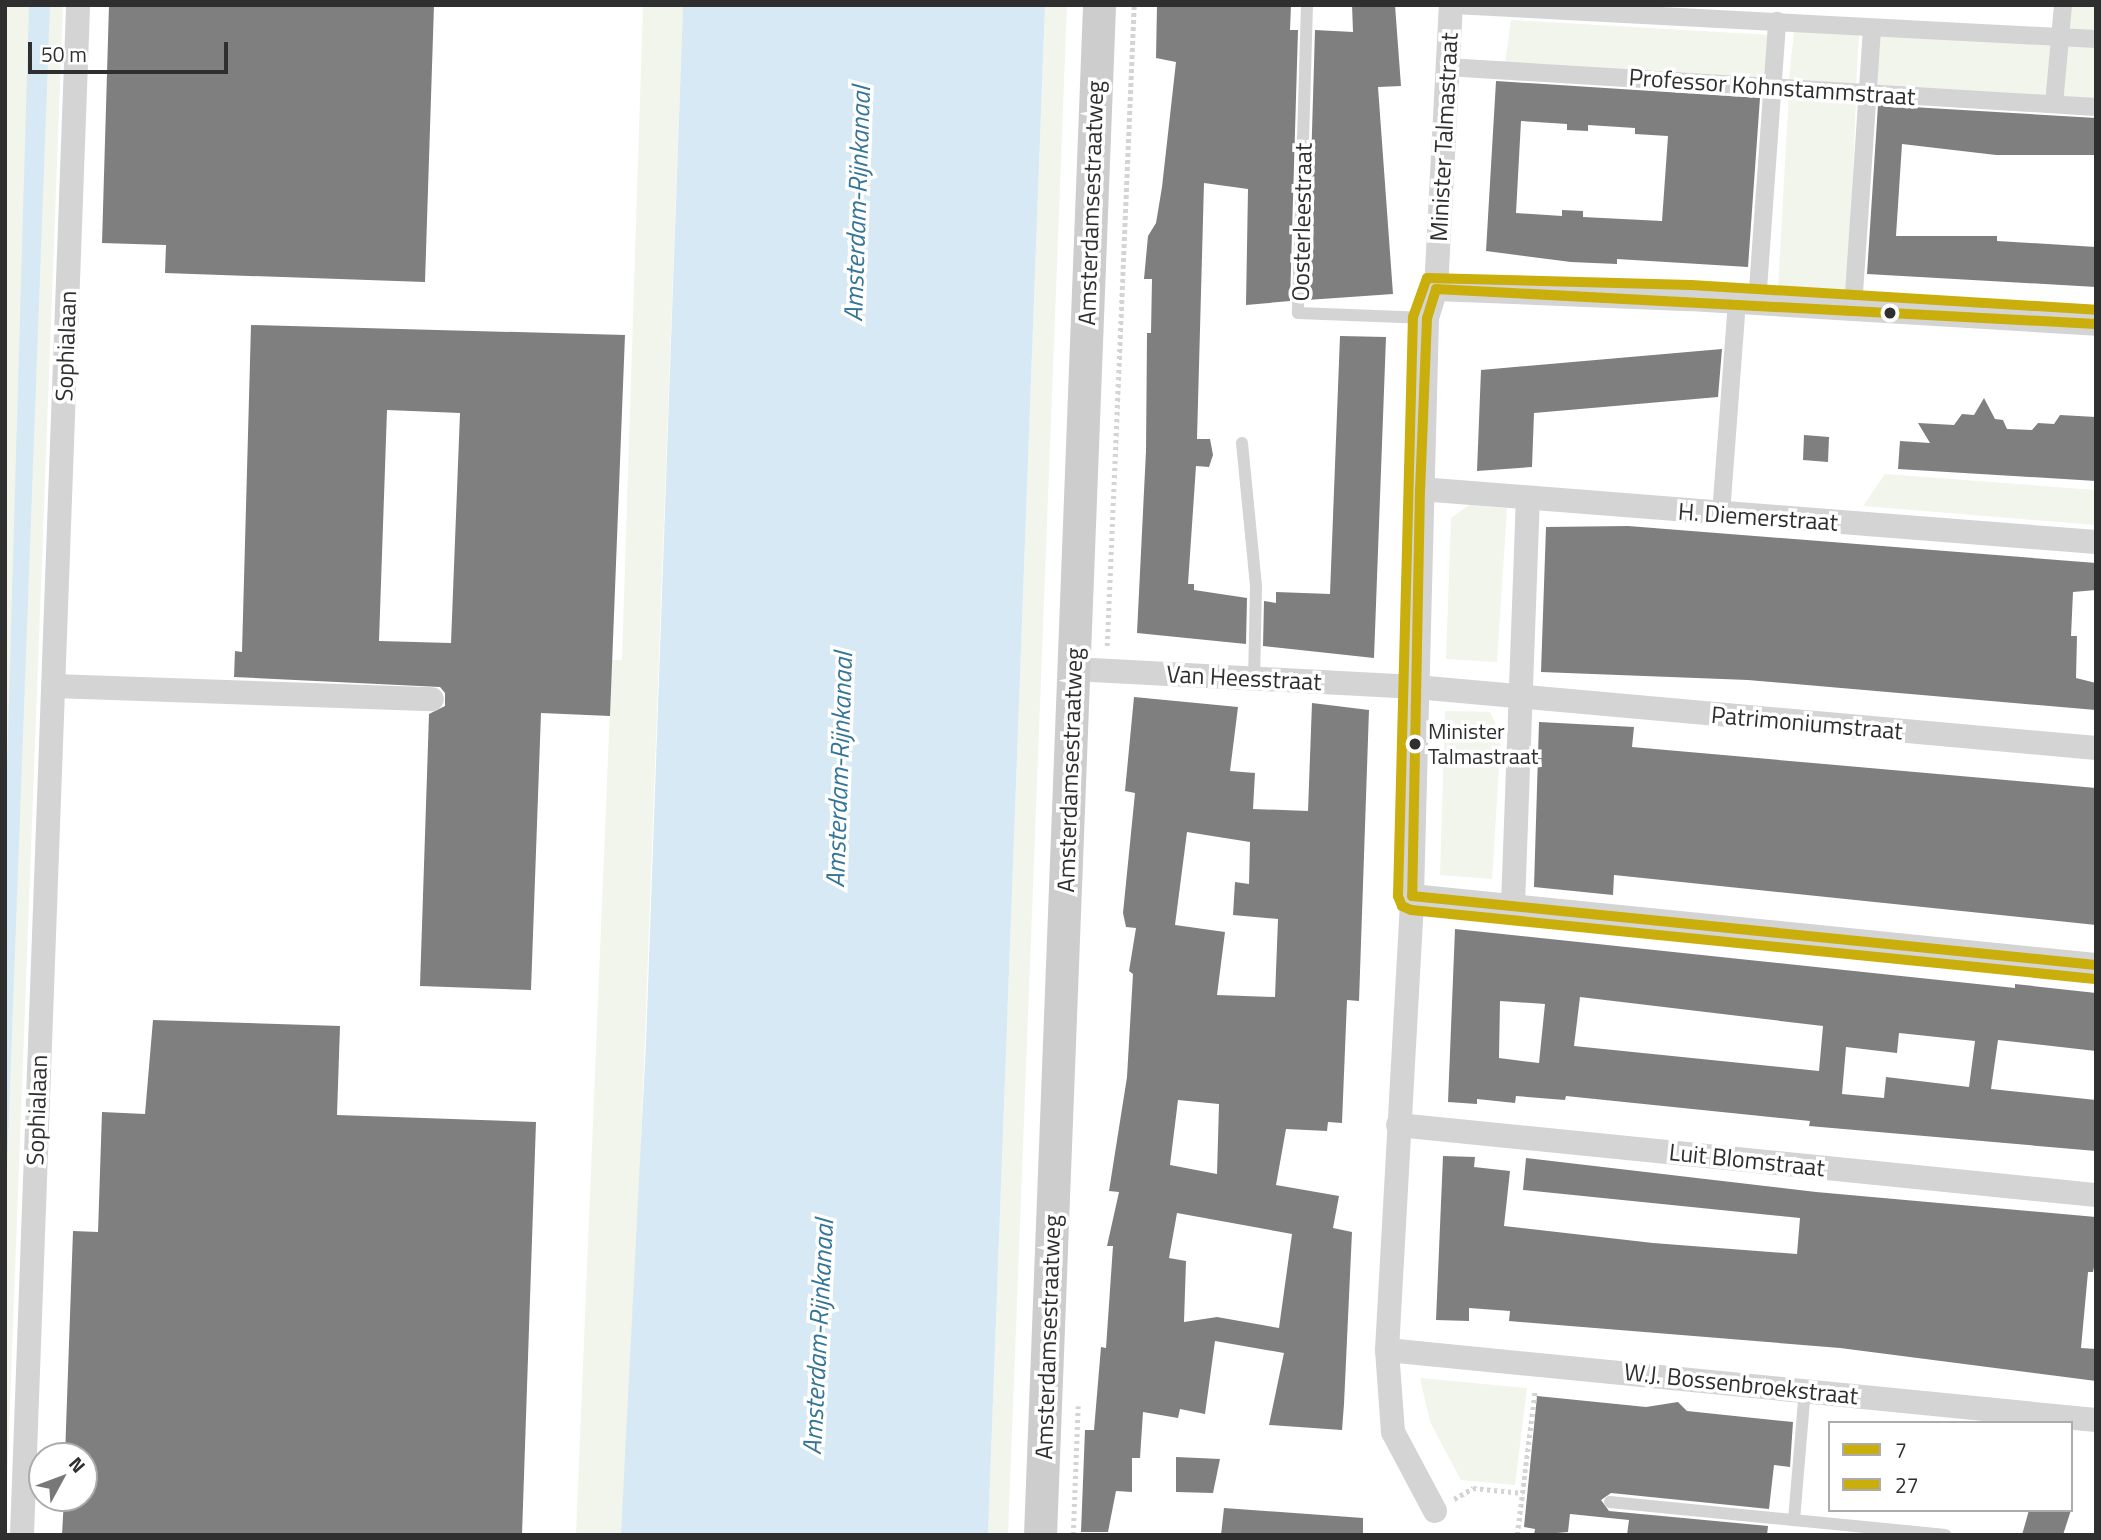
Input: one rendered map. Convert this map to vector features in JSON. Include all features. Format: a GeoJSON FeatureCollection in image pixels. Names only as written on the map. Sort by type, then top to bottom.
{"type":"FeatureCollection","features":[{"type":"Feature","properties":{"kind":"main road","name":"Amsterdamsestraatweg"},"geometry":{"type":"LineString","coordinates":[[1040,1535],[1099,5]]}},
{"type":"Feature","properties":{"kind":"street","name":"Sophialaan"},"geometry":{"type":"LineString","coordinates":[[22,1535],[78,5]]}},
{"type":"Feature","properties":{"kind":"street"},"geometry":{"type":"LineString","coordinates":[[1452,5],[2096,39]]}},
{"type":"Feature","properties":{"kind":"street","name":"Minister Talmastraat"},"geometry":{"type":"LineString","coordinates":[[1435,1511],[1393,1432],[1387,1350],[1412,896],[1420,489],[1427,318],[1436,289],[1452,5]]}},
{"type":"Feature","properties":{"kind":"street"},"geometry":{"type":"LineString","coordinates":[[2054,104],[2063,5]]}},
{"type":"Feature","properties":{"kind":"street"},"geometry":{"type":"LineString","coordinates":[[1721,514],[1772,86],[1777,21]]}},
{"type":"Feature","properties":{"kind":"street"},"geometry":{"type":"LineString","coordinates":[[1853,309],[1872,28]]}},
{"type":"Feature","properties":{"kind":"street","name":"Professor Kohnstammstraat"},"geometry":{"type":"LineString","coordinates":[[1447,67],[2096,107]]}},
{"type":"Feature","properties":{"kind":"street"},"geometry":{"type":"LineString","coordinates":[[1436,289],[1747,302],[2096,324]]}},
{"type":"Feature","properties":{"kind":"street","name":"H. Diemerstraat"},"geometry":{"type":"LineString","coordinates":[[1420,489],[1528,500],[2096,542]]}},
{"type":"Feature","properties":{"kind":"street"},"geometry":{"type":"LineString","coordinates":[[1513,905],[1528,500]]}},
{"type":"Feature","properties":{"kind":"street","name":"Van Heesstraat"},"geometry":{"type":"LineString","coordinates":[[1073,669],[1416,687]]}},
{"type":"Feature","properties":{"kind":"street"},"geometry":{"type":"LineString","coordinates":[[54,686],[432,699]]}},
{"type":"Feature","properties":{"kind":"street"},"geometry":{"type":"LineString","coordinates":[[1416,687],[1519,697]]}},
{"type":"Feature","properties":{"kind":"street","name":"Patrimoniumstraat"},"geometry":{"type":"LineString","coordinates":[[1519,697],[2096,748]]}},
{"type":"Feature","properties":{"kind":"street"},"geometry":{"type":"LineString","coordinates":[[1412,896],[2096,965]]}},
{"type":"Feature","properties":{"kind":"street","name":"Luit Blomstraat"},"geometry":{"type":"LineString","coordinates":[[1398,1125],[2096,1195]]}},
{"type":"Feature","properties":{"kind":"street","name":"W.J. Bossenbroekstraat"},"geometry":{"type":"LineString","coordinates":[[1387,1350],[2096,1420]]}},
{"type":"Feature","properties":{"kind":"lane","name":"Oosterleestraat"},"geometry":{"type":"LineString","coordinates":[[1307,5],[1298,313],[1427,318]]}},
{"type":"Feature","properties":{"kind":"lane"},"geometry":{"type":"LineString","coordinates":[[1242,443],[1256,586],[1254,679]]}},
{"type":"Feature","properties":{"kind":"lane"},"geometry":{"type":"LineString","coordinates":[[1794,1520],[1805,1390]]}},
{"type":"Feature","properties":{"kind":"lane"},"geometry":{"type":"LineString","coordinates":[[1610,1502],[1945,1535]]}},
{"type":"Feature","properties":{"kind":"path"},"geometry":{"type":"LineString","coordinates":[[1517,1535],[1538,1363]]}},
{"type":"Feature","properties":{"kind":"path"},"geometry":{"type":"LineString","coordinates":[[1435,1511],[1473,1488],[1523,1493]]}},
{"type":"Feature","properties":{"kind":"shaded area"},"geometry":{"type":"Polygon","coordinates":[[[5,5],[63,5],[5,1535],[5,5]]]}},
{"type":"Feature","properties":{"kind":"shaded area"},"geometry":{"type":"Polygon","coordinates":[[[643,5],[683,5],[633,1363],[621,1535],[576,1535],[612,660],[622,660],[643,5]]]}},
{"type":"Feature","properties":{"kind":"shaded area"},"geometry":{"type":"Polygon","coordinates":[[[1045,5],[1067,5],[1008,1535],[988,1535],[1045,5]]]}},
{"type":"Feature","properties":{"kind":"shaded area"},"geometry":{"type":"Polygon","coordinates":[[[2066,5],[2096,5],[2096,30],[2064,29],[2066,5]]]}},
{"type":"Feature","properties":{"kind":"shaded area"},"geometry":{"type":"Polygon","coordinates":[[[1511,20],[1771,35],[1770,80],[1505,63],[1511,20]]]}},
{"type":"Feature","properties":{"kind":"shaded area"},"geometry":{"type":"Polygon","coordinates":[[[1794,31],[1859,35],[1856,84],[1789,79],[1794,31]]]}},
{"type":"Feature","properties":{"kind":"shaded area"},"geometry":{"type":"Polygon","coordinates":[[[1877,36],[2096,46],[2096,99],[1872,84],[1877,36]]]}},
{"type":"Feature","properties":{"kind":"shaded area"},"geometry":{"type":"Polygon","coordinates":[[[1789,92],[1856,99],[1848,292],[1778,289],[1789,92]]]}},
{"type":"Feature","properties":{"kind":"shaded area"},"geometry":{"type":"Polygon","coordinates":[[[1885,474],[2096,490],[2096,525],[1863,506],[1885,474]]]}},
{"type":"Feature","properties":{"kind":"shaded area"},"geometry":{"type":"Polygon","coordinates":[[[1469,505],[1507,508],[1497,662],[1446,659],[1451,518],[1469,505]]]}},
{"type":"Feature","properties":{"kind":"shaded area"},"geometry":{"type":"Polygon","coordinates":[[[1445,711],[1490,712],[1501,735],[1492,879],[1440,875],[1445,711]]]}},
{"type":"Feature","properties":{"kind":"shaded area"},"geometry":{"type":"Polygon","coordinates":[[[1420,1378],[1527,1388],[1515,1485],[1461,1480],[1430,1422],[1420,1378]]]}},
{"type":"Feature","properties":{"kind":"water"},"geometry":{"type":"Polygon","coordinates":[[[29,5],[50,5],[5,1221],[5,837],[29,5]]]}},
{"type":"Feature","properties":{"kind":"water","name":"Amsterdam-Rijnkanaal"},"geometry":{"type":"Polygon","coordinates":[[[683,5],[1045,5],[988,1535],[621,1535],[646,1043],[683,5]]]}},
{"type":"Feature","properties":{"kind":"building"},"geometry":{"type":"Polygon","coordinates":[[[109,5],[434,5],[425,282],[165,273],[166,245],[102,243],[109,5]]]}},
{"type":"Feature","properties":{"kind":"building"},"geometry":{"type":"Polygon","coordinates":[[[1157,5],[1291,5],[1290,30],[1298,30],[1290,301],[1246,305],[1248,189],[1204,183],[1197,439],[1210,439],[1213,455],[1209,467],[1196,466],[1188,584],[1194,584],[1194,590],[1247,598],[1246,644],[1137,633],[1146,451],[1147,333],[1151,333],[1152,279],[1144,279],[1148,236],[1156,223],[1162,187],[1176,62],[1156,58],[1157,5]]]}},
{"type":"Feature","properties":{"kind":"building"},"geometry":{"type":"Polygon","coordinates":[[[1352,5],[1395,5],[1401,86],[1378,87],[1393,294],[1307,300],[1315,30],[1353,32],[1352,5]]]}},
{"type":"Feature","properties":{"kind":"building"},"geometry":{"type":"Polygon","coordinates":[[[1496,81],[1760,98],[1748,267],[1617,259],[1617,264],[1571,262],[1486,251],[1496,81]],[[1521,121],[1516,213],[1562,216],[1562,210],[1583,211],[1583,217],[1662,221],[1668,136],[1635,134],[1635,128],[1588,125],[1588,131],[1567,130],[1567,124],[1521,121]]]}},
{"type":"Feature","properties":{"kind":"building"},"geometry":{"type":"Polygon","coordinates":[[[1878,105],[2096,118],[2096,155],[1996,155],[1902,144],[1896,236],[1997,236],[1997,241],[2096,247],[2096,287],[1867,274],[1878,105]]]}},
{"type":"Feature","properties":{"kind":"building"},"geometry":{"type":"Polygon","coordinates":[[[251,325],[625,335],[610,716],[541,713],[531,990],[420,986],[429,714],[445,706],[445,693],[440,687],[234,677],[235,651],[242,652],[251,325]],[[387,410],[379,641],[451,643],[460,413],[387,410]]]}},
{"type":"Feature","properties":{"kind":"building"},"geometry":{"type":"Polygon","coordinates":[[[1340,336],[1386,337],[1374,658],[1263,646],[1264,601],[1276,603],[1276,592],[1330,594],[1340,336]]]}},
{"type":"Feature","properties":{"kind":"building"},"geometry":{"type":"Polygon","coordinates":[[[1722,349],[1718,397],[1534,413],[1532,467],[1477,471],[1481,370],[1722,349]]]}},
{"type":"Feature","properties":{"kind":"building"},"geometry":{"type":"Polygon","coordinates":[[[1984,398],[1995,419],[2003,420],[2007,429],[2032,430],[2038,423],[2054,424],[2060,415],[2096,417],[2096,481],[1898,469],[1900,441],[1930,443],[1918,423],[1954,425],[1962,414],[1974,415],[1984,398]]]}},
{"type":"Feature","properties":{"kind":"building"},"geometry":{"type":"Polygon","coordinates":[[[1804,435],[1829,437],[1828,462],[1803,460],[1804,435]]]}},
{"type":"Feature","properties":{"kind":"building"},"geometry":{"type":"Polygon","coordinates":[[[1628,526],[2096,563],[2096,590],[2073,592],[2071,636],[2077,636],[2076,678],[2096,683],[2096,710],[1748,680],[1541,672],[1546,527],[1628,526]]]}},
{"type":"Feature","properties":{"kind":"building"},"geometry":{"type":"Polygon","coordinates":[[[1134,697],[1238,707],[1230,771],[1255,773],[1253,809],[1308,811],[1312,703],[1369,710],[1359,1001],[1347,1000],[1342,1123],[1328,1122],[1327,1131],[1286,1129],[1276,1185],[1339,1196],[1333,1228],[1352,1232],[1342,1430],[1269,1425],[1284,1353],[1215,1341],[1205,1414],[1180,1409],[1178,1418],[1143,1412],[1140,1458],[1132,1458],[1132,1492],[1116,1491],[1108,1532],[1081,1532],[1085,1430],[1094,1430],[1101,1347],[1106,1348],[1113,1246],[1107,1246],[1119,1192],[1109,1191],[1127,1077],[1133,974],[1129,971],[1136,928],[1126,927],[1123,913],[1135,793],[1125,791],[1134,697]],[[1187,832],[1175,925],[1225,932],[1217,995],[1275,997],[1278,919],[1233,915],[1235,882],[1249,884],[1250,842],[1187,832]],[[1178,1100],[1170,1165],[1217,1174],[1219,1104],[1178,1100]],[[1177,1213],[1169,1258],[1186,1261],[1184,1322],[1217,1317],[1279,1328],[1292,1234],[1177,1213]]]}},
{"type":"Feature","properties":{"kind":"building"},"geometry":{"type":"Polygon","coordinates":[[[1539,722],[1634,727],[1632,747],[2096,788],[2096,925],[1614,875],[1613,895],[1534,887],[1539,722]]]}},
{"type":"Feature","properties":{"kind":"building"},"geometry":{"type":"Polygon","coordinates":[[[1455,929],[2015,988],[2015,984],[2096,993],[2096,1051],[1998,1040],[1991,1089],[2096,1100],[2096,1151],[1809,1126],[1810,1121],[1566,1096],[1565,1100],[1516,1096],[1515,1103],[1477,1099],[1477,1104],[1448,1102],[1455,929]],[[1580,997],[1574,1046],[1819,1071],[1823,1026],[1580,997]],[[1500,1001],[1499,1058],[1539,1063],[1545,1004],[1500,1001]],[[1899,1033],[1897,1053],[1846,1047],[1842,1094],[1884,1098],[1886,1077],[1969,1087],[1975,1041],[1899,1033]]]}},
{"type":"Feature","properties":{"kind":"building"},"geometry":{"type":"Polygon","coordinates":[[[153,1020],[340,1026],[337,1115],[536,1122],[522,1535],[62,1535],[63,1512],[98,1512],[98,1442],[65,1442],[73,1231],[98,1232],[102,1112],[145,1114],[153,1020]]]}},
{"type":"Feature","properties":{"kind":"building"},"geometry":{"type":"Polygon","coordinates":[[[1443,1156],[1475,1157],[1474,1167],[1510,1171],[1504,1226],[1653,1243],[1797,1254],[1800,1218],[1523,1190],[1526,1158],[1816,1192],[2096,1217],[2096,1257],[2093,1272],[2088,1272],[2081,1348],[2096,1349],[2096,1381],[1840,1348],[1509,1321],[1510,1311],[1469,1308],[1469,1321],[1436,1320],[1443,1156]]]}},
{"type":"Feature","properties":{"kind":"building"},"geometry":{"type":"Polygon","coordinates":[[[1537,1396],[1646,1407],[1678,1402],[1687,1411],[1793,1422],[1790,1467],[1774,1465],[1769,1509],[1611,1493],[1601,1500],[1609,1511],[1768,1526],[1767,1535],[1627,1535],[1629,1520],[1570,1514],[1568,1532],[1534,1535],[1535,1529],[1524,1527],[1537,1396]]]}},
{"type":"Feature","properties":{"kind":"building"},"geometry":{"type":"Polygon","coordinates":[[[1176,1457],[1220,1459],[1213,1493],[1176,1492],[1176,1457]]]}},
{"type":"Feature","properties":{"kind":"building"},"geometry":{"type":"Polygon","coordinates":[[[1224,1508],[1363,1518],[1363,1535],[1221,1535],[1224,1508]]]}},
{"type":"Feature","properties":{"kind":"building"},"geometry":{"type":"Polygon","coordinates":[[[2028,1512],[2070,1512],[2063,1535],[2022,1535],[2028,1512]]]}},
{"type":"Feature","properties":{"kind":"transit line","name":"27"},"geometry":{"type":"LineString","coordinates":[[2095,979],[1411,910],[1402,906],[1398,896],[1413,317],[1427,278],[1691,285],[2096,310]]}},
{"type":"Feature","properties":{"kind":"transit line","name":"7"},"geometry":{"type":"LineString","coordinates":[[2096,324],[1436,289],[1427,318],[1420,489],[1412,896],[2096,965]]}},
{"type":"Feature","properties":{"kind":"place","name":"Minister Talmastraat"},"geometry":{"type":"Point","coordinates":[1415,744]}}]}
